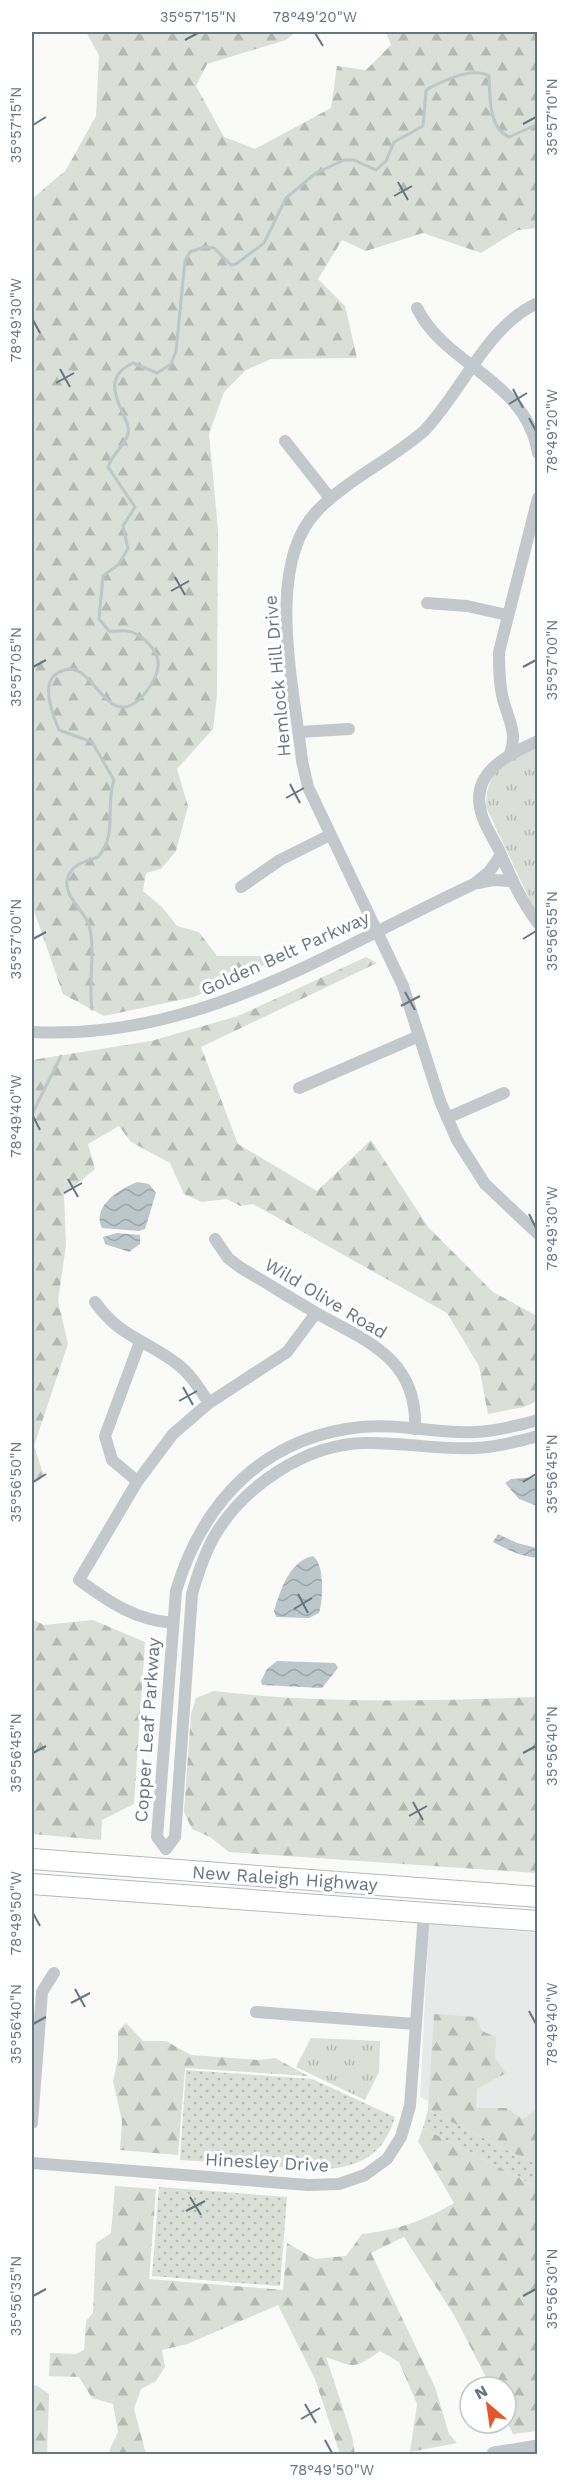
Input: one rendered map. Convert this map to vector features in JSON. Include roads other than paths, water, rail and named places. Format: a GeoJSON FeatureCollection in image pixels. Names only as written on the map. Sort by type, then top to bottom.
{"type":"FeatureCollection","features":[{"type":"Feature","properties":{"kind":"highway","name":"New Raleigh Highway"},"geometry":{"type":"LineString","coordinates":[[32,1859],[166,1859],[537,1897]]}},
{"type":"Feature","properties":{"kind":"highway","name":"New Raleigh Highway"},"geometry":{"type":"LineString","coordinates":[[32,1884],[537,1921]]}},
{"type":"Feature","properties":{"kind":"street","name":"Hemlock Hill Drive"},"geometry":{"type":"LineString","coordinates":[[537,303],[511,319],[493,337],[439,415],[424,431],[330,498],[301,531],[289,570],[286,592],[288,633],[302,761],[308,787],[403,986],[447,1118],[467,1157],[485,1184],[537,1234]]}},
{"type":"Feature","properties":{"kind":"street"},"geometry":{"type":"LineString","coordinates":[[417,308],[426,326],[444,344],[475,365],[513,400],[532,433],[537,453]]}},
{"type":"Feature","properties":{"kind":"street"},"geometry":{"type":"LineString","coordinates":[[285,441],[330,498]]}},
{"type":"Feature","properties":{"kind":"street"},"geometry":{"type":"LineString","coordinates":[[510,754],[514,743],[512,724],[498,677],[499,652],[537,498]]}},
{"type":"Feature","properties":{"kind":"street"},"geometry":{"type":"LineString","coordinates":[[427,603],[467,606],[507,615]]}},
{"type":"Feature","properties":{"kind":"street"},"geometry":{"type":"LineString","coordinates":[[512,724],[537,741]]}},
{"type":"Feature","properties":{"kind":"street"},"geometry":{"type":"LineString","coordinates":[[299,732],[349,729]]}},
{"type":"Feature","properties":{"kind":"street"},"geometry":{"type":"LineString","coordinates":[[537,741],[496,763],[481,786],[479,798],[481,813],[512,881],[537,923]]}},
{"type":"Feature","properties":{"kind":"street"},"geometry":{"type":"LineString","coordinates":[[241,887],[280,860],[330,835]]}},
{"type":"Feature","properties":{"kind":"street","name":"Golden Belt Parkway"},"geometry":{"type":"LineString","coordinates":[[32,1032],[66,1033],[126,1028],[195,1013],[255,990],[474,884],[489,872],[501,855]]}},
{"type":"Feature","properties":{"kind":"street","name":"Golden Belt Parkway"},"geometry":{"type":"LineString","coordinates":[[474,884],[493,880],[512,881]]}},
{"type":"Feature","properties":{"kind":"street"},"geometry":{"type":"LineString","coordinates":[[299,1088],[419,1036]]}},
{"type":"Feature","properties":{"kind":"street"},"geometry":{"type":"LineString","coordinates":[[447,1118],[504,1093]]}},
{"type":"Feature","properties":{"kind":"street","name":"Wild Olive Road"},"geometry":{"type":"LineString","coordinates":[[215,1239],[228,1258],[242,1268],[315,1313],[375,1345],[397,1364],[413,1395],[415,1429]]}},
{"type":"Feature","properties":{"kind":"street"},"geometry":{"type":"LineString","coordinates":[[94,1302],[112,1324],[184,1370],[208,1402]]}},
{"type":"Feature","properties":{"kind":"street"},"geometry":{"type":"LineString","coordinates":[[173,1623],[143,1619],[79,1580],[137,1481],[172,1434],[208,1402],[287,1352],[315,1313]]}},
{"type":"Feature","properties":{"kind":"street"},"geometry":{"type":"LineString","coordinates":[[137,1481],[112,1460],[105,1436],[140,1342]]}},
{"type":"Feature","properties":{"kind":"street","name":"Copper Leaf Parkway"},"geometry":{"type":"LineString","coordinates":[[166,1859],[157,1837],[178,1582],[187,1555],[202,1526],[224,1496],[253,1470],[282,1451],[317,1436],[362,1427],[473,1432],[508,1428],[537,1420]]}},
{"type":"Feature","properties":{"kind":"street","name":"Copper Leaf Parkway"},"geometry":{"type":"LineString","coordinates":[[166,1859],[175,1837],[192,1594],[202,1561],[216,1534],[236,1506],[263,1482],[290,1465],[322,1451],[363,1443],[474,1448],[512,1444],[537,1436]]}},
{"type":"Feature","properties":{"kind":"street","name":"Hinesley Drive"},"geometry":{"type":"LineString","coordinates":[[32,2163],[281,2183],[339,2184],[377,2168],[387,2159],[401,2137],[410,2106],[423,1913]]}},
{"type":"Feature","properties":{"kind":"street"},"geometry":{"type":"LineString","coordinates":[[32,2123],[42,1992],[54,1973]]}},
{"type":"Feature","properties":{"kind":"street"},"geometry":{"type":"LineString","coordinates":[[256,2012],[415,2024]]}},
{"type":"Feature","properties":{"kind":"street"},"geometry":{"type":"LineString","coordinates":[[494,2454],[537,2447]]}},
{"type":"Feature","properties":{"kind":"water"},"geometry":{"type":"Polygon","coordinates":[[[137,1182],[149,1184],[156,1193],[145,1229],[139,1231],[102,1228],[100,1213],[109,1199],[137,1182]]]}},
{"type":"Feature","properties":{"kind":"water"},"geometry":{"type":"Polygon","coordinates":[[[117,1233],[140,1235],[140,1244],[129,1252],[105,1244],[103,1237],[117,1233]]]}},
{"type":"Feature","properties":{"kind":"water"},"geometry":{"type":"Polygon","coordinates":[[[537,1477],[537,1506],[519,1499],[505,1483],[511,1479],[537,1477]]]}},
{"type":"Feature","properties":{"kind":"water"},"geometry":{"type":"Polygon","coordinates":[[[498,1534],[517,1543],[537,1548],[537,1558],[514,1552],[493,1542],[498,1534]]]}},
{"type":"Feature","properties":{"kind":"water"},"geometry":{"type":"Polygon","coordinates":[[[313,1556],[320,1567],[321,1575],[322,1592],[319,1613],[309,1618],[276,1617],[274,1611],[287,1578],[298,1564],[313,1556]]]}},
{"type":"Feature","properties":{"kind":"water"},"geometry":{"type":"Polygon","coordinates":[[[277,1661],[335,1663],[338,1668],[322,1688],[262,1685],[261,1681],[267,1669],[277,1661]]]}},
{"type":"Feature","properties":{"kind":"waterway"},"geometry":{"type":"LineString","coordinates":[[92,1009],[91,935],[86,919],[68,892],[67,880],[75,867],[98,857],[104,848],[108,839],[114,780],[92,742],[59,730],[51,709],[49,686],[55,675],[68,669],[79,672],[89,679],[116,706],[128,706],[144,695],[156,675],[158,661],[153,649],[144,639],[127,631],[109,631],[99,619],[103,576],[118,565],[128,549],[123,526],[135,507],[108,467],[128,434],[128,427],[117,399],[116,380],[121,371],[133,363],[157,373],[171,364],[176,351],[185,261],[190,252],[204,247],[214,248],[231,265],[236,264],[264,243],[286,198],[316,173],[344,160],[354,160],[376,170],[386,161],[394,142],[423,126],[426,91],[429,88],[458,76],[482,73],[489,76],[490,101],[494,119],[502,133],[509,137],[538,124]]}},
{"type":"Feature","properties":{"kind":"waterway"},"geometry":{"type":"LineString","coordinates":[[32,1114],[61,1056]]}}]}
